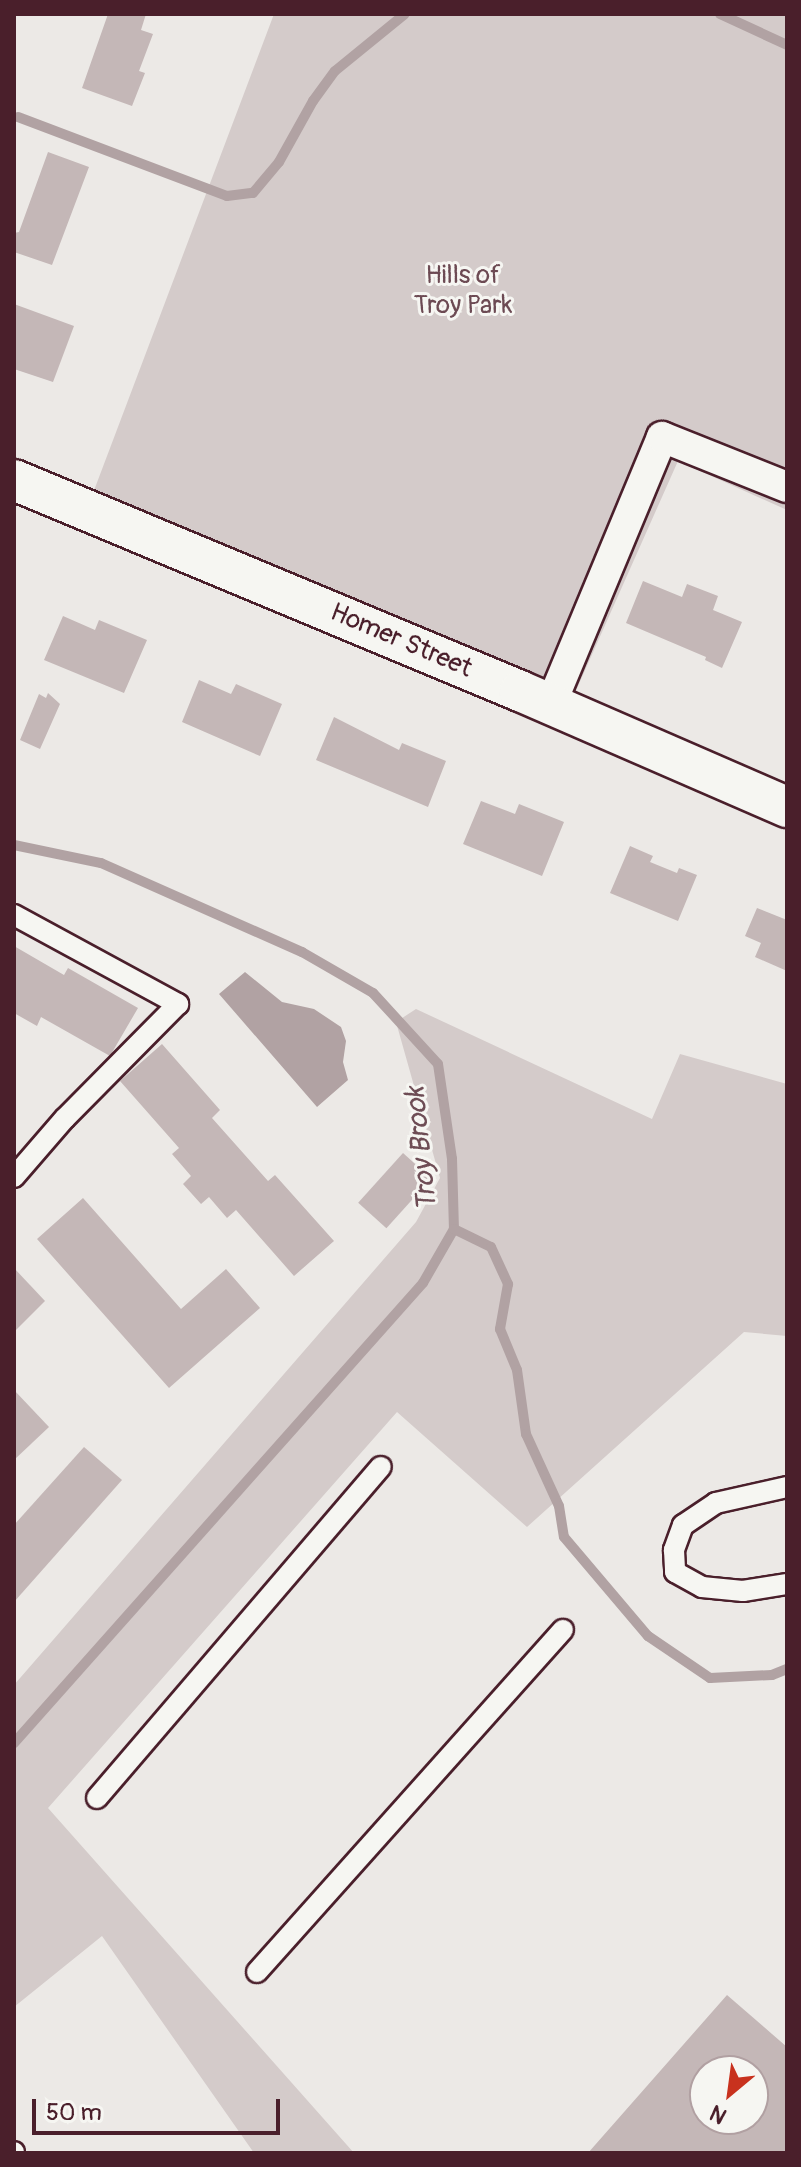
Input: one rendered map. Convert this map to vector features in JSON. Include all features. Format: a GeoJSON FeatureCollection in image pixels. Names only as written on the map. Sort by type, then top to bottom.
{"type":"FeatureCollection","features":[{"type":"Feature","properties":{"kind":"street"},"geometry":{"type":"LineString","coordinates":[[551,704],[662,437],[787,487]]}},
{"type":"Feature","properties":{"kind":"street","name":"Homer Street"},"geometry":{"type":"LineString","coordinates":[[14,480],[551,704],[787,807]]}},
{"type":"Feature","properties":{"kind":"lane"},"geometry":{"type":"LineString","coordinates":[[14,915],[178,1004],[65,1118],[14,1177]]}},
{"type":"Feature","properties":{"kind":"lane"},"geometry":{"type":"LineString","coordinates":[[97,1798],[381,1467]]}},
{"type":"Feature","properties":{"kind":"lane"},"geometry":{"type":"LineString","coordinates":[[787,1487],[716,1503],[683,1525],[674,1550],[675,1572],[702,1587],[743,1591],[787,1584]]}},
{"type":"Feature","properties":{"kind":"lane"},"geometry":{"type":"LineString","coordinates":[[257,1972],[563,1630]]}},
{"type":"Feature","properties":{"kind":"green space","name":"Hills of Troy Park"},"geometry":{"type":"Polygon","coordinates":[[[274,14],[787,14],[787,510],[678,461],[566,713],[87,509],[274,14]]]}},
{"type":"Feature","properties":{"kind":"green space"},"geometry":{"type":"Polygon","coordinates":[[[416,1009],[652,1119],[680,1054],[787,1084],[787,1336],[744,1332],[527,1527],[397,1412],[48,1808],[354,2153],[254,2153],[102,1936],[14,2007],[14,1685],[416,1222],[440,1178],[396,1022],[416,1009]]]}},
{"type":"Feature","properties":{"kind":"shaded area"},"geometry":{"type":"Polygon","coordinates":[[[245,972],[282,1002],[314,1009],[341,1027],[346,1041],[343,1062],[348,1080],[317,1107],[219,994],[245,972]]]}},
{"type":"Feature","properties":{"kind":"building"},"geometry":{"type":"Polygon","coordinates":[[[108,14],[146,14],[141,30],[153,34],[139,71],[145,73],[132,106],[82,88],[108,14]]]}},
{"type":"Feature","properties":{"kind":"building"},"geometry":{"type":"Polygon","coordinates":[[[48,152],[89,167],[52,265],[14,252],[14,233],[19,232],[48,152]]]}},
{"type":"Feature","properties":{"kind":"building"},"geometry":{"type":"Polygon","coordinates":[[[14,304],[74,326],[53,382],[14,369],[14,304]]]}},
{"type":"Feature","properties":{"kind":"building"},"geometry":{"type":"Polygon","coordinates":[[[643,581],[682,597],[687,584],[718,596],[713,610],[742,622],[722,668],[705,660],[706,657],[626,623],[643,581]]]}},
{"type":"Feature","properties":{"kind":"building"},"geometry":{"type":"Polygon","coordinates":[[[63,616],[95,630],[99,620],[147,640],[124,693],[44,660],[63,616]]]}},
{"type":"Feature","properties":{"kind":"building"},"geometry":{"type":"Polygon","coordinates":[[[199,680],[231,694],[236,684],[282,704],[260,756],[182,722],[199,680]]]}},
{"type":"Feature","properties":{"kind":"building"},"geometry":{"type":"Polygon","coordinates":[[[48,693],[60,704],[40,749],[20,740],[39,694],[46,698],[48,693]]]}},
{"type":"Feature","properties":{"kind":"building"},"geometry":{"type":"Polygon","coordinates":[[[334,717],[399,750],[402,743],[446,761],[428,807],[316,760],[334,717]]]}},
{"type":"Feature","properties":{"kind":"building"},"geometry":{"type":"Polygon","coordinates":[[[481,801],[515,814],[519,804],[564,822],[542,876],[463,844],[481,801]]]}},
{"type":"Feature","properties":{"kind":"building"},"geometry":{"type":"Polygon","coordinates":[[[630,846],[653,856],[650,862],[677,873],[679,868],[697,875],[678,921],[610,893],[630,846]]]}},
{"type":"Feature","properties":{"kind":"building"},"geometry":{"type":"Polygon","coordinates":[[[757,908],[787,920],[787,971],[755,957],[761,943],[745,936],[757,908]]]}},
{"type":"Feature","properties":{"kind":"building"},"geometry":{"type":"Polygon","coordinates":[[[14,946],[64,975],[68,968],[138,1008],[110,1056],[41,1017],[37,1026],[14,1013],[14,946]]]}},
{"type":"Feature","properties":{"kind":"building"},"geometry":{"type":"Polygon","coordinates":[[[162,1044],[220,1110],[212,1118],[268,1181],[275,1175],[334,1241],[294,1276],[236,1210],[227,1218],[209,1197],[201,1204],[183,1184],[191,1176],[172,1154],[179,1148],[120,1081],[162,1044]]]}},
{"type":"Feature","properties":{"kind":"building"},"geometry":{"type":"Polygon","coordinates":[[[403,1153],[431,1178],[386,1228],[358,1203],[403,1153]]]}},
{"type":"Feature","properties":{"kind":"building"},"geometry":{"type":"Polygon","coordinates":[[[83,1198],[181,1309],[226,1269],[260,1308],[169,1388],[37,1239],[83,1198]]]}},
{"type":"Feature","properties":{"kind":"building"},"geometry":{"type":"Polygon","coordinates":[[[14,1268],[45,1301],[14,1332],[14,1268]]]}},
{"type":"Feature","properties":{"kind":"building"},"geometry":{"type":"Polygon","coordinates":[[[14,1390],[49,1427],[14,1460],[14,1390]]]}},
{"type":"Feature","properties":{"kind":"building"},"geometry":{"type":"Polygon","coordinates":[[[84,1447],[122,1480],[14,1602],[14,1525],[84,1447]]]}},
{"type":"Feature","properties":{"kind":"building"},"geometry":{"type":"Polygon","coordinates":[[[727,1995],[787,2047],[787,2153],[588,2153],[727,1995]]]}},
{"type":"Feature","properties":{"kind":"waterway"},"geometry":{"type":"LineString","coordinates":[[18,117],[227,196],[253,193],[279,162],[313,101],[335,71],[405,14]]}},
{"type":"Feature","properties":{"kind":"waterway"},"geometry":{"type":"LineString","coordinates":[[720,14],[787,45]]}},
{"type":"Feature","properties":{"kind":"waterway","name":"Troy Brook"},"geometry":{"type":"LineString","coordinates":[[14,845],[101,863],[302,952],[373,993],[438,1064],[452,1159],[454,1229],[423,1283],[14,1743]]}},
{"type":"Feature","properties":{"kind":"waterway"},"geometry":{"type":"LineString","coordinates":[[454,1229],[491,1247],[508,1284],[500,1329],[517,1370],[526,1434],[559,1506],[564,1537],[648,1636],[710,1678],[772,1675],[787,1669]]}}]}
